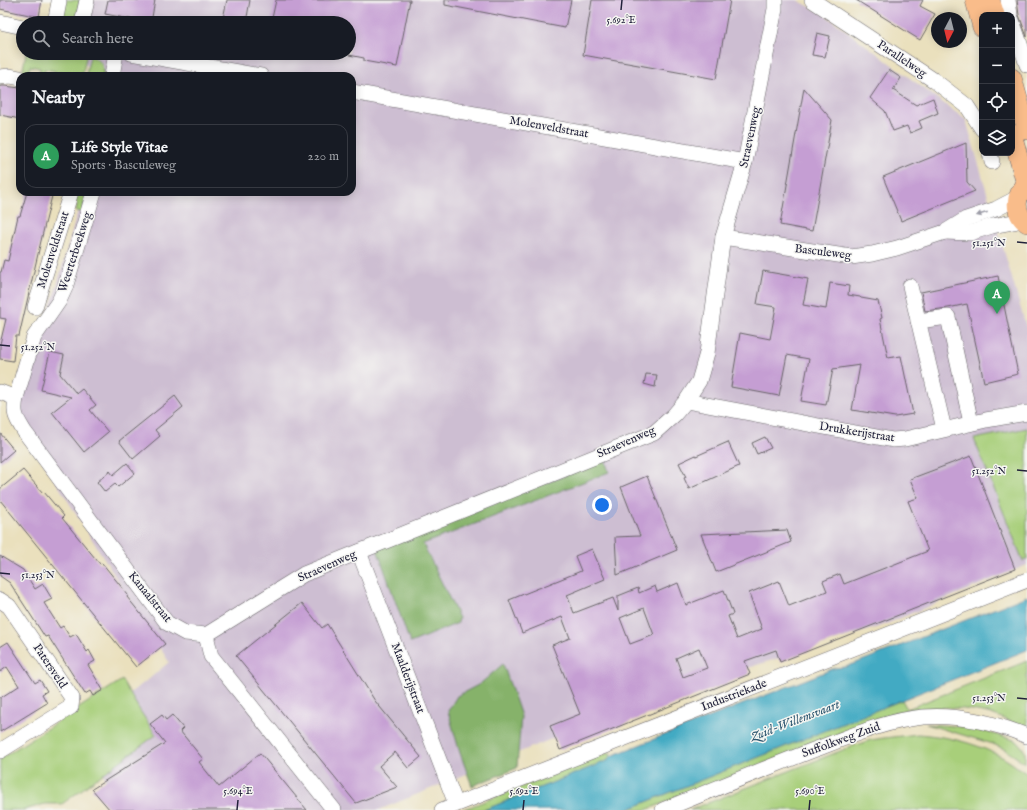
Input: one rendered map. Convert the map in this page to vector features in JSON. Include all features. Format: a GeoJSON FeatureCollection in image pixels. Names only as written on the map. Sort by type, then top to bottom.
{"type":"FeatureCollection","features":[{"type":"Feature","properties":{"kind":"main road"},"geometry":{"type":"LineString","coordinates":[[975,0],[979,15]]}},
{"type":"Feature","properties":{"kind":"main road"},"geometry":{"type":"LineString","coordinates":[[990,0],[993,12]]}},
{"type":"Feature","properties":{"kind":"main road"},"geometry":{"type":"LineString","coordinates":[[1014,84],[1027,130]]}},
{"type":"Feature","properties":{"kind":"main road"},"geometry":{"type":"LineString","coordinates":[[1015,148],[1024,189],[1018,210],[1025,221]]}},
{"type":"Feature","properties":{"kind":"street"},"geometry":{"type":"LineString","coordinates":[[56,16],[59,0]]}},
{"type":"Feature","properties":{"kind":"street"},"geometry":{"type":"LineString","coordinates":[[84,16],[87,0]]}},
{"type":"Feature","properties":{"kind":"street","name":"Straevenweg"},"geometry":{"type":"LineString","coordinates":[[206,634],[304,574],[654,433],[674,415],[686,401],[699,381],[707,353],[723,237],[746,162],[775,9],[775,0]]}},
{"type":"Feature","properties":{"kind":"street","name":"Parallelweg"},"geometry":{"type":"LineString","coordinates":[[812,0],[935,81],[967,106],[979,124]]}},
{"type":"Feature","properties":{"kind":"street"},"geometry":{"type":"LineString","coordinates":[[1008,0],[1010,12]]}},
{"type":"Feature","properties":{"kind":"street"},"geometry":{"type":"LineString","coordinates":[[0,22],[16,25]]}},
{"type":"Feature","properties":{"kind":"street"},"geometry":{"type":"LineString","coordinates":[[1015,29],[1027,65]]}},
{"type":"Feature","properties":{"kind":"street"},"geometry":{"type":"LineString","coordinates":[[113,72],[115,60]]}},
{"type":"Feature","properties":{"kind":"street"},"geometry":{"type":"LineString","coordinates":[[171,60],[239,72]]}},
{"type":"Feature","properties":{"kind":"street"},"geometry":{"type":"LineString","coordinates":[[0,77],[16,77]]}},
{"type":"Feature","properties":{"kind":"street","name":"Molenveldstraat"},"geometry":{"type":"LineString","coordinates":[[356,93],[746,162]]}},
{"type":"Feature","properties":{"kind":"street","name":"Basculeweg"},"geometry":{"type":"LineString","coordinates":[[723,237],[851,257],[872,254],[945,232],[966,219],[996,209],[1024,189]]}},
{"type":"Feature","properties":{"kind":"street","name":"Molenveldstraat"},"geometry":{"type":"LineString","coordinates":[[35,307],[70,196]]}},
{"type":"Feature","properties":{"kind":"street","name":"Weerterbeekweg"},"geometry":{"type":"LineString","coordinates":[[16,398],[34,337],[59,301],[65,288],[93,196]]}},
{"type":"Feature","properties":{"kind":"street","name":"Basculeweg"},"geometry":{"type":"LineString","coordinates":[[945,232],[970,233],[992,226],[1025,221]]}},
{"type":"Feature","properties":{"kind":"street"},"geometry":{"type":"LineString","coordinates":[[910,286],[944,430]]}},
{"type":"Feature","properties":{"kind":"street"},"geometry":{"type":"LineString","coordinates":[[918,322],[948,317],[971,423]]}},
{"type":"Feature","properties":{"kind":"street"},"geometry":{"type":"LineString","coordinates":[[0,392],[16,398]]}},
{"type":"Feature","properties":{"kind":"street","name":"Kanaalstraat"},"geometry":{"type":"LineString","coordinates":[[16,398],[14,408],[16,417],[24,431],[167,623],[185,633],[206,634]]}},
{"type":"Feature","properties":{"kind":"street","name":"Drukkerijstraat"},"geometry":{"type":"LineString","coordinates":[[686,401],[893,440],[905,439],[971,423],[1027,413]]}},
{"type":"Feature","properties":{"kind":"street","name":"Maalderijstraat"},"geometry":{"type":"LineString","coordinates":[[359,552],[456,804]]}},
{"type":"Feature","properties":{"kind":"street","name":"Industriekade"},"geometry":{"type":"LineString","coordinates":[[442,810],[1027,580]]}},
{"type":"Feature","properties":{"kind":"street","name":"Patersveld"},"geometry":{"type":"LineString","coordinates":[[0,600],[9,606],[72,698],[71,707],[0,751]]}},
{"type":"Feature","properties":{"kind":"street"},"geometry":{"type":"LineString","coordinates":[[206,634],[211,656],[334,810]]}},
{"type":"Feature","properties":{"kind":"street","name":"Suffolkweg Zuid"},"geometry":{"type":"LineString","coordinates":[[663,810],[882,724],[923,717],[958,717],[985,722],[1016,731],[1027,736]]}},
{"type":"Feature","properties":{"kind":"shaded area"},"geometry":{"type":"Polygon","coordinates":[[[76,0],[797,0],[824,14],[966,120],[1027,330],[1027,565],[882,626],[651,698],[379,810],[113,810],[90,721],[148,680],[169,662],[14,415],[56,289],[82,196],[356,196],[356,72],[92,72],[82,60],[356,60],[356,16],[73,16],[76,0]]]}},
{"type":"Feature","properties":{"kind":"green space"},"geometry":{"type":"Polygon","coordinates":[[[64,0],[80,0],[77,16],[61,16],[64,0]]]}},
{"type":"Feature","properties":{"kind":"green space"},"geometry":{"type":"Polygon","coordinates":[[[25,60],[86,60],[83,72],[55,72],[45,69],[45,72],[40,72],[40,68],[30,66],[29,72],[22,72],[25,60]]]}},
{"type":"Feature","properties":{"kind":"green space"},"geometry":{"type":"Polygon","coordinates":[[[89,60],[97,60],[102,64],[103,72],[86,72],[89,60]]]}},
{"type":"Feature","properties":{"kind":"green space"},"geometry":{"type":"Polygon","coordinates":[[[74,196],[86,196],[82,212],[76,211],[77,204],[73,198],[74,196]]]}},
{"type":"Feature","properties":{"kind":"green space"},"geometry":{"type":"Polygon","coordinates":[[[1027,428],[1027,559],[1023,561],[974,439],[1027,428]]]}},
{"type":"Feature","properties":{"kind":"green space"},"geometry":{"type":"Polygon","coordinates":[[[605,460],[609,472],[423,544],[459,618],[458,623],[410,643],[377,549],[605,460]]]}},
{"type":"Feature","properties":{"kind":"green space"},"geometry":{"type":"Polygon","coordinates":[[[1027,661],[1027,727],[989,713],[972,710],[928,708],[895,712],[646,810],[626,810],[902,700],[907,709],[1027,661]]]}},
{"type":"Feature","properties":{"kind":"green space"},"geometry":{"type":"Polygon","coordinates":[[[503,664],[521,716],[517,768],[472,786],[460,753],[448,711],[457,696],[480,684],[503,664]]]}},
{"type":"Feature","properties":{"kind":"green space"},"geometry":{"type":"Polygon","coordinates":[[[122,680],[156,735],[62,804],[45,804],[24,810],[0,810],[0,759],[122,680]]]}},
{"type":"Feature","properties":{"kind":"green space"},"geometry":{"type":"Polygon","coordinates":[[[926,724],[968,727],[1017,741],[1025,752],[1025,763],[1004,749],[993,744],[926,724]]]}},
{"type":"Feature","properties":{"kind":"green space"},"geometry":{"type":"Polygon","coordinates":[[[918,734],[938,736],[968,743],[996,754],[1016,766],[1027,774],[1027,810],[690,810],[871,740],[918,734]]]}},
{"type":"Feature","properties":{"kind":"green space"},"geometry":{"type":"Polygon","coordinates":[[[610,752],[611,756],[607,761],[484,810],[462,810],[610,752]]]}},
{"type":"Feature","properties":{"kind":"water","name":"Zuid-Willemsvaart"},"geometry":{"type":"Polygon","coordinates":[[[1027,596],[1027,650],[626,810],[484,810],[607,761],[611,756],[835,668],[846,667],[1027,596]]]}},
{"type":"Feature","properties":{"kind":"building"},"geometry":{"type":"Polygon","coordinates":[[[0,0],[42,0],[39,16],[0,9],[0,0]]]}},
{"type":"Feature","properties":{"kind":"building"},"geometry":{"type":"Polygon","coordinates":[[[108,0],[155,0],[152,16],[115,16],[105,14],[108,0]]]}},
{"type":"Feature","properties":{"kind":"building"},"geometry":{"type":"Polygon","coordinates":[[[227,0],[250,0],[247,16],[224,16],[227,0]]]}},
{"type":"Feature","properties":{"kind":"building"},"geometry":{"type":"Polygon","coordinates":[[[276,0],[410,0],[397,67],[364,61],[364,58],[356,56],[356,16],[273,16],[276,0]]]}},
{"type":"Feature","properties":{"kind":"building"},"geometry":{"type":"Polygon","coordinates":[[[445,0],[571,0],[565,28],[445,5],[445,0]]]}},
{"type":"Feature","properties":{"kind":"building"},"geometry":{"type":"Polygon","coordinates":[[[592,0],[730,0],[716,79],[583,55],[592,0]]]}},
{"type":"Feature","properties":{"kind":"building"},"geometry":{"type":"Polygon","coordinates":[[[856,0],[923,0],[920,6],[931,12],[931,21],[920,40],[856,0]]]}},
{"type":"Feature","properties":{"kind":"building"},"geometry":{"type":"Polygon","coordinates":[[[1017,0],[1027,0],[1027,37],[1019,15],[1017,0]]]}},
{"type":"Feature","properties":{"kind":"building"},"geometry":{"type":"Polygon","coordinates":[[[817,33],[830,36],[825,57],[812,55],[817,33]]]}},
{"type":"Feature","properties":{"kind":"building"},"geometry":{"type":"Polygon","coordinates":[[[889,70],[901,78],[893,90],[916,105],[933,98],[938,113],[919,121],[922,128],[910,133],[907,126],[893,131],[885,111],[870,98],[889,70]]]}},
{"type":"Feature","properties":{"kind":"building"},"geometry":{"type":"Polygon","coordinates":[[[0,86],[16,87],[16,118],[0,115],[0,86]]]}},
{"type":"Feature","properties":{"kind":"building"},"geometry":{"type":"Polygon","coordinates":[[[804,88],[832,120],[812,231],[780,225],[804,88]]]}},
{"type":"Feature","properties":{"kind":"building"},"geometry":{"type":"Polygon","coordinates":[[[966,143],[967,182],[975,191],[901,221],[883,177],[966,143]]]}},
{"type":"Feature","properties":{"kind":"building"},"geometry":{"type":"Polygon","coordinates":[[[26,196],[52,196],[19,336],[16,336],[13,361],[0,359],[0,344],[6,319],[0,318],[0,272],[4,260],[8,261],[18,216],[20,216],[26,196]]]}},
{"type":"Feature","properties":{"kind":"building"},"geometry":{"type":"Polygon","coordinates":[[[763,271],[808,279],[803,305],[826,309],[830,283],[849,286],[848,295],[878,301],[888,358],[901,356],[913,414],[895,417],[852,410],[860,365],[833,369],[826,405],[801,401],[809,359],[787,355],[779,396],[731,387],[740,333],[770,339],[776,307],[757,304],[763,271]]]}},
{"type":"Feature","properties":{"kind":"building"},"geometry":{"type":"Polygon","coordinates":[[[998,276],[1018,374],[984,382],[967,304],[925,311],[921,292],[998,276]]]}},
{"type":"Feature","properties":{"kind":"building"},"geometry":{"type":"Polygon","coordinates":[[[50,352],[64,355],[60,374],[76,394],[82,389],[96,405],[90,410],[108,432],[84,452],[52,412],[71,397],[41,390],[50,352]]]}},
{"type":"Feature","properties":{"kind":"building"},"geometry":{"type":"Polygon","coordinates":[[[646,374],[657,375],[655,387],[644,384],[646,374]]]}},
{"type":"Feature","properties":{"kind":"building"},"geometry":{"type":"Polygon","coordinates":[[[175,396],[183,407],[155,430],[160,436],[133,459],[119,441],[175,396]]]}},
{"type":"Feature","properties":{"kind":"building"},"geometry":{"type":"Polygon","coordinates":[[[0,433],[14,450],[0,462],[0,433]]]}},
{"type":"Feature","properties":{"kind":"building"},"geometry":{"type":"Polygon","coordinates":[[[765,437],[771,448],[757,454],[752,443],[765,437]]]}},
{"type":"Feature","properties":{"kind":"building"},"geometry":{"type":"Polygon","coordinates":[[[728,442],[739,466],[689,489],[684,478],[686,477],[679,463],[728,442]]]}},
{"type":"Feature","properties":{"kind":"building"},"geometry":{"type":"Polygon","coordinates":[[[971,456],[1015,569],[780,662],[776,650],[745,661],[750,674],[560,750],[550,726],[580,714],[552,645],[570,638],[562,617],[522,633],[509,600],[581,571],[575,556],[592,549],[605,579],[567,595],[574,613],[613,598],[618,611],[618,596],[638,588],[639,593],[655,586],[657,592],[678,583],[686,605],[724,590],[733,614],[728,616],[737,639],[762,629],[749,593],[779,581],[789,606],[827,591],[823,581],[840,574],[844,584],[928,551],[908,501],[918,498],[910,479],[971,456]],[[644,608],[620,618],[630,644],[654,635],[644,608]],[[699,648],[676,658],[683,677],[707,668],[699,648]]]}},
{"type":"Feature","properties":{"kind":"building"},"geometry":{"type":"Polygon","coordinates":[[[127,463],[135,473],[118,487],[115,484],[105,492],[97,482],[110,471],[113,475],[127,463]]]}},
{"type":"Feature","properties":{"kind":"building"},"geometry":{"type":"Polygon","coordinates":[[[23,470],[64,516],[62,518],[100,564],[102,563],[165,644],[136,667],[0,500],[0,489],[23,470]]]}},
{"type":"Feature","properties":{"kind":"building"},"geometry":{"type":"Polygon","coordinates":[[[647,476],[677,550],[617,575],[615,537],[640,536],[621,487],[647,476]]]}},
{"type":"Feature","properties":{"kind":"building"},"geometry":{"type":"Polygon","coordinates":[[[787,530],[791,542],[716,572],[701,534],[787,530]]]}},
{"type":"Feature","properties":{"kind":"building"},"geometry":{"type":"Polygon","coordinates":[[[0,556],[23,570],[35,589],[43,584],[52,599],[44,603],[60,628],[63,626],[70,637],[76,634],[87,652],[89,650],[95,661],[88,665],[103,690],[93,696],[90,691],[85,694],[48,636],[45,637],[10,583],[0,576],[0,556]]]}},
{"type":"Feature","properties":{"kind":"building"},"geometry":{"type":"Polygon","coordinates":[[[302,603],[322,628],[327,624],[375,701],[421,757],[408,768],[395,752],[379,766],[397,787],[356,803],[236,656],[302,603]]]}},
{"type":"Feature","properties":{"kind":"building"},"geometry":{"type":"Polygon","coordinates":[[[8,642],[35,683],[40,680],[47,691],[42,694],[47,703],[0,732],[0,698],[19,686],[7,667],[0,672],[0,647],[8,642]]]}},
{"type":"Feature","properties":{"kind":"building"},"geometry":{"type":"Polygon","coordinates":[[[162,715],[166,720],[172,715],[183,728],[180,731],[203,759],[199,762],[219,787],[260,753],[307,810],[110,810],[92,789],[165,743],[150,724],[162,715]]]}},
{"type":"Feature","properties":{"kind":"place","name":"Life Style Vitae"},"geometry":{"type":"Point","coordinates":[997,314]}}]}
